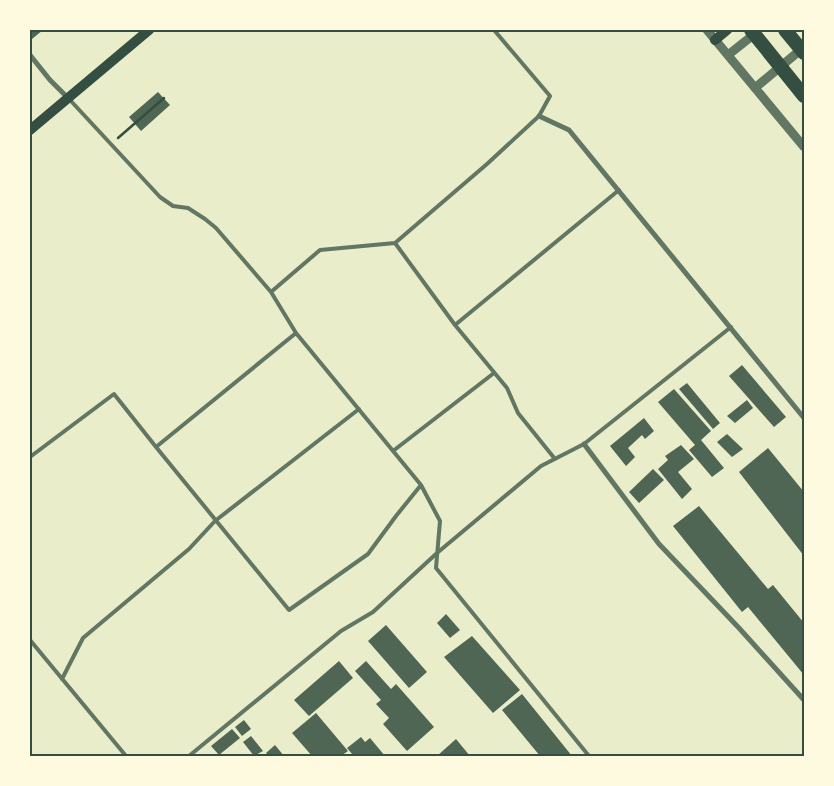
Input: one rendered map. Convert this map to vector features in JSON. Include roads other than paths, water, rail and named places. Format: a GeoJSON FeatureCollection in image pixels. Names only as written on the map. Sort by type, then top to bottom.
{"type":"FeatureCollection","features":[{"type":"Feature","properties":{"kind":"highway"},"geometry":{"type":"LineString","coordinates":[[750,30],[804,96]]}},
{"type":"Feature","properties":{"kind":"highway"},"geometry":{"type":"LineString","coordinates":[[785,30],[804,54]]}},
{"type":"Feature","properties":{"kind":"main road"},"geometry":{"type":"LineString","coordinates":[[30,130],[149,30]]}},
{"type":"Feature","properties":{"kind":"main road"},"geometry":{"type":"LineString","coordinates":[[715,40],[727,30]]}},
{"type":"Feature","properties":{"kind":"street"},"geometry":{"type":"LineString","coordinates":[[707,30],[804,147]]}},
{"type":"Feature","properties":{"kind":"street"},"geometry":{"type":"LineString","coordinates":[[728,56],[759,30]]}},
{"type":"Feature","properties":{"kind":"street"},"geometry":{"type":"LineString","coordinates":[[755,88],[804,47]]}},
{"type":"Feature","properties":{"kind":"street"},"geometry":{"type":"LineString","coordinates":[[30,55],[50,80],[68,98]]}},
{"type":"Feature","properties":{"kind":"street"},"geometry":{"type":"LineString","coordinates":[[539,116],[569,130],[804,418]]}},
{"type":"Feature","properties":{"kind":"street"},"geometry":{"type":"LineString","coordinates":[[584,444],[659,544],[804,700]]}},
{"type":"Feature","properties":{"kind":"lane"},"geometry":{"type":"LineString","coordinates":[[271,292],[320,250],[395,243],[487,164],[539,116],[550,96],[494,30]]}},
{"type":"Feature","properties":{"kind":"lane"},"geometry":{"type":"LineString","coordinates":[[68,98],[160,197],[173,206],[188,208],[216,228],[271,292],[296,333],[421,485],[440,521],[436,568],[589,756]]}},
{"type":"Feature","properties":{"kind":"lane"},"geometry":{"type":"LineString","coordinates":[[455,325],[619,190]]}},
{"type":"Feature","properties":{"kind":"lane"},"geometry":{"type":"LineString","coordinates":[[395,243],[455,325],[507,388],[518,413],[554,459]]}},
{"type":"Feature","properties":{"kind":"lane"},"geometry":{"type":"LineString","coordinates":[[189,756],[342,631],[373,612],[438,553],[541,466],[584,444],[731,328]]}},
{"type":"Feature","properties":{"kind":"lane"},"geometry":{"type":"LineString","coordinates":[[156,447],[296,333]]}},
{"type":"Feature","properties":{"kind":"lane"},"geometry":{"type":"LineString","coordinates":[[394,452],[494,373]]}},
{"type":"Feature","properties":{"kind":"lane"},"geometry":{"type":"LineString","coordinates":[[30,456],[114,394],[289,610],[368,554],[421,485]]}},
{"type":"Feature","properties":{"kind":"lane"},"geometry":{"type":"LineString","coordinates":[[62,679],[83,638],[189,549],[216,520],[359,409]]}},
{"type":"Feature","properties":{"kind":"lane"},"geometry":{"type":"LineString","coordinates":[[30,640],[126,756]]}}]}
